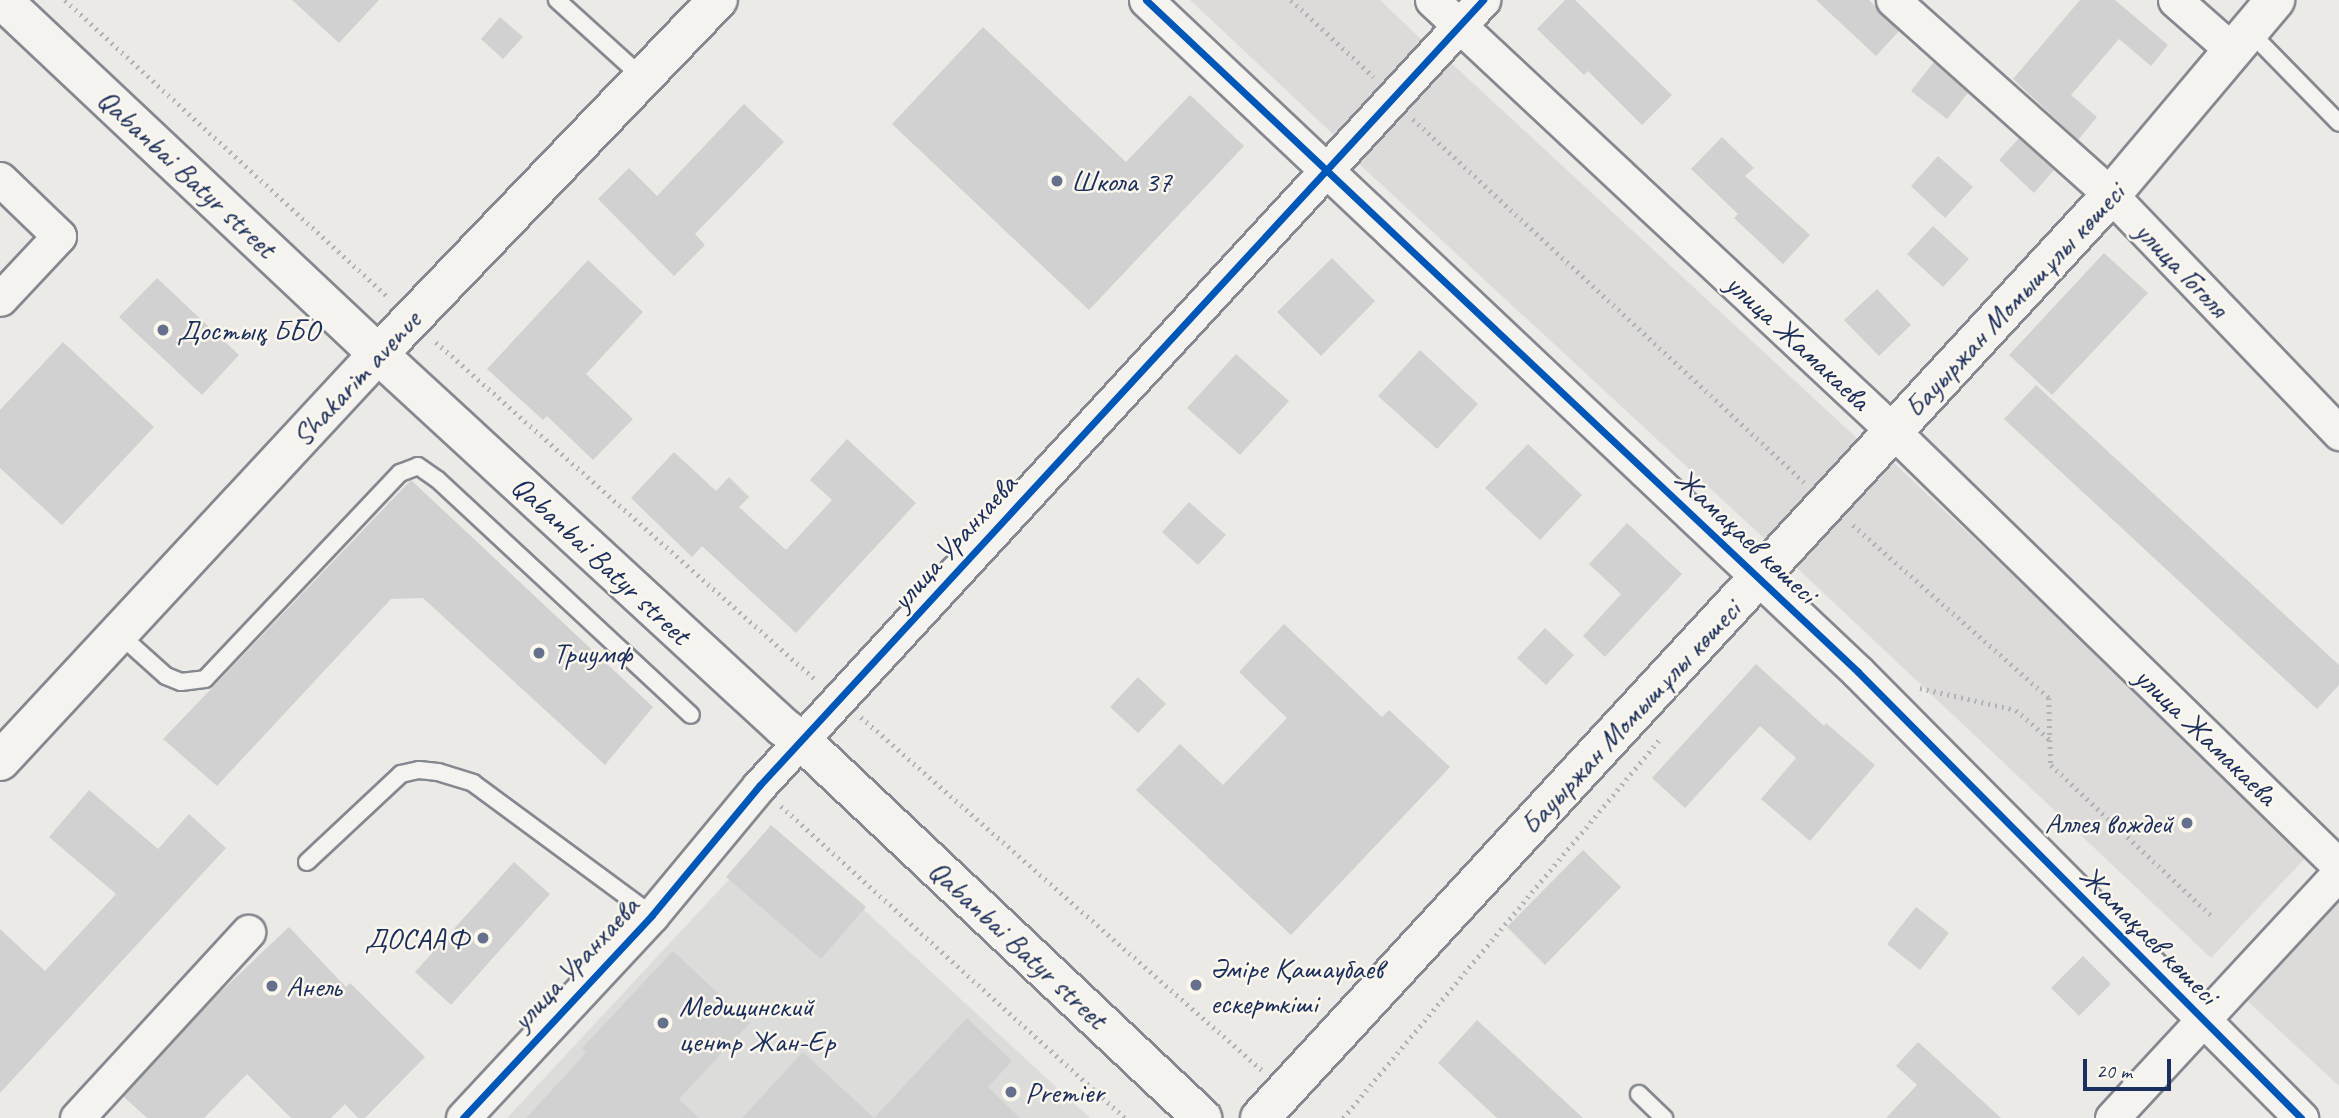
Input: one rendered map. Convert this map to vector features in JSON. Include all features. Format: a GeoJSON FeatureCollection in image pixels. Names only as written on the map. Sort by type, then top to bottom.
{"type":"FeatureCollection","features":[{"type":"Feature","properties":{"kind":"main road","name":"Qabanbai Batyr street"},"geometry":{"type":"LineString","coordinates":[[2,0],[378,354],[793,734],[1202,1118]]}},
{"type":"Feature","properties":{"kind":"main road","name":"Shakarim avenue"},"geometry":{"type":"LineString","coordinates":[[0,761],[411,319],[718,0]]}},
{"type":"Feature","properties":{"kind":"main road","name":"Бауыржан Момышұлы көшесі"},"geometry":{"type":"LineString","coordinates":[[1272,1105],[2111,195],[2275,0]]}},
{"type":"Feature","properties":{"kind":"street","name":"Жамақаев көшесі"},"geometry":{"type":"LineString","coordinates":[[1146,0],[1858,672],[2301,1118]]}},
{"type":"Feature","properties":{"kind":"street","name":"улица Жамакаева"},"geometry":{"type":"LineString","coordinates":[[1432,0],[1893,431],[2339,866]]}},
{"type":"Feature","properties":{"kind":"street","name":"улица Уранхаева"},"geometry":{"type":"LineString","coordinates":[[463,1118],[652,915],[759,786],[793,734],[829,690],[1326,170],[1483,0]]}},
{"type":"Feature","properties":{"kind":"street","name":"улица Гоголя"},"geometry":{"type":"LineString","coordinates":[[1893,0],[2111,195],[2339,433]]}},
{"type":"Feature","properties":{"kind":"street"},"geometry":{"type":"LineString","coordinates":[[2175,0],[2241,42]]}},
{"type":"Feature","properties":{"kind":"street"},"geometry":{"type":"LineString","coordinates":[[0,179],[59,236],[0,299]]}},
{"type":"Feature","properties":{"kind":"street"},"geometry":{"type":"LineString","coordinates":[[2112,1118],[2339,873]]}},
{"type":"Feature","properties":{"kind":"street"},"geometry":{"type":"LineString","coordinates":[[77,1118],[248,932]]}},
{"type":"Feature","properties":{"kind":"lane"},"geometry":{"type":"LineString","coordinates":[[557,0],[643,78]]}},
{"type":"Feature","properties":{"kind":"lane"},"geometry":{"type":"LineString","coordinates":[[2241,42],[2339,123]]}},
{"type":"Feature","properties":{"kind":"lane"},"geometry":{"type":"LineString","coordinates":[[118,633],[166,676],[181,682],[205,679],[400,473],[418,466],[438,480],[691,715]]}},
{"type":"Feature","properties":{"kind":"lane"},"geometry":{"type":"LineString","coordinates":[[307,862],[401,774],[419,770],[438,772],[473,783],[652,915]]}},
{"type":"Feature","properties":{"kind":"lane"},"geometry":{"type":"LineString","coordinates":[[1639,1094],[1664,1118]]}},
{"type":"Feature","properties":{"kind":"path"},"geometry":{"type":"LineString","coordinates":[[65,0],[411,319],[1259,1067],[1272,1105]]}},
{"type":"Feature","properties":{"kind":"path"},"geometry":{"type":"LineString","coordinates":[[1291,0],[1394,97],[1407,113],[1827,502],[2049,698],[2051,765],[2212,916]]}},
{"type":"Feature","properties":{"kind":"path"},"geometry":{"type":"LineString","coordinates":[[1910,686],[2016,710],[2050,740]]}},
{"type":"Feature","properties":{"kind":"path"},"geometry":{"type":"LineString","coordinates":[[793,734],[829,690]]}},
{"type":"Feature","properties":{"kind":"path"},"geometry":{"type":"LineString","coordinates":[[1343,1118],[1662,736]]}},
{"type":"Feature","properties":{"kind":"path"},"geometry":{"type":"LineString","coordinates":[[759,786],[1125,1118]]}},
{"type":"Feature","properties":{"kind":"shaded area"},"geometry":{"type":"Polygon","coordinates":[[[1190,0],[1380,0],[1424,42],[1335,136],[1190,0]]]}},
{"type":"Feature","properties":{"kind":"shaded area"},"geometry":{"type":"Polygon","coordinates":[[[1448,60],[1861,442],[1768,542],[1355,160],[1448,60]]]}},
{"type":"Feature","properties":{"kind":"shaded area"},"geometry":{"type":"Polygon","coordinates":[[[1894,463],[2309,854],[2211,958],[1796,567],[1894,463]]]}},
{"type":"Feature","properties":{"kind":"shaded area"},"geometry":{"type":"Polygon","coordinates":[[[776,829],[1090,1118],[507,1118],[776,829]]]}},
{"type":"Feature","properties":{"kind":"shaded area"},"geometry":{"type":"Polygon","coordinates":[[[2339,887],[2339,1086],[2229,984],[2339,887]]]}},
{"type":"Feature","properties":{"kind":"building"},"geometry":{"type":"Polygon","coordinates":[[[292,0],[379,0],[339,43],[292,0]]]}},
{"type":"Feature","properties":{"kind":"building"},"geometry":{"type":"Polygon","coordinates":[[[1565,0],[1575,0],[1672,95],[1642,125],[1588,71],[1584,75],[1537,29],[1565,0]]]}},
{"type":"Feature","properties":{"kind":"building"},"geometry":{"type":"Polygon","coordinates":[[[1816,0],[1869,0],[1899,31],[1876,56],[1816,0]]]}},
{"type":"Feature","properties":{"kind":"building"},"geometry":{"type":"Polygon","coordinates":[[[2080,0],[2115,0],[2168,45],[2151,66],[2119,39],[2071,95],[2097,117],[2078,140],[2013,79],[2080,0]]]}},
{"type":"Feature","properties":{"kind":"building"},"geometry":{"type":"Polygon","coordinates":[[[500,17],[523,37],[503,59],[481,39],[500,17]]]}},
{"type":"Feature","properties":{"kind":"building"},"geometry":{"type":"Polygon","coordinates":[[[983,27],[1126,162],[1190,95],[1244,146],[1089,310],[892,124],[983,27]]]}},
{"type":"Feature","properties":{"kind":"building"},"geometry":{"type":"Polygon","coordinates":[[[1934,62],[1968,93],[1947,119],[1911,91],[1934,62]]]}},
{"type":"Feature","properties":{"kind":"building"},"geometry":{"type":"Polygon","coordinates":[[[744,104],[784,142],[695,234],[705,245],[674,276],[598,199],[629,168],[657,196],[744,104]]]}},
{"type":"Feature","properties":{"kind":"building"},"geometry":{"type":"Polygon","coordinates":[[[1722,137],[1754,168],[1745,176],[1810,235],[1783,264],[1734,218],[1738,214],[1691,169],[1722,137]]]}},
{"type":"Feature","properties":{"kind":"building"},"geometry":{"type":"Polygon","coordinates":[[[2019,138],[2054,170],[2034,193],[1999,160],[2019,138]]]}},
{"type":"Feature","properties":{"kind":"building"},"geometry":{"type":"Polygon","coordinates":[[[1938,156],[1973,187],[1945,218],[1911,186],[1938,156]]]}},
{"type":"Feature","properties":{"kind":"building"},"geometry":{"type":"Polygon","coordinates":[[[1933,226],[1969,259],[1943,287],[1907,254],[1933,226]]]}},
{"type":"Feature","properties":{"kind":"building"},"geometry":{"type":"Polygon","coordinates":[[[2104,253],[2148,293],[2052,395],[2009,355],[2104,253]]]}},
{"type":"Feature","properties":{"kind":"building"},"geometry":{"type":"Polygon","coordinates":[[[1332,258],[1375,301],[1321,356],[1277,312],[1332,258]]]}},
{"type":"Feature","properties":{"kind":"building"},"geometry":{"type":"Polygon","coordinates":[[[588,260],[643,312],[586,374],[633,419],[593,460],[547,416],[543,420],[487,369],[588,260]]]}},
{"type":"Feature","properties":{"kind":"building"},"geometry":{"type":"Polygon","coordinates":[[[157,278],[239,355],[202,395],[119,317],[157,278]]]}},
{"type":"Feature","properties":{"kind":"building"},"geometry":{"type":"Polygon","coordinates":[[[1877,289],[1911,325],[1879,356],[1844,320],[1877,289]]]}},
{"type":"Feature","properties":{"kind":"building"},"geometry":{"type":"Polygon","coordinates":[[[63,342],[154,427],[62,525],[0,468],[0,410],[63,342]]]}},
{"type":"Feature","properties":{"kind":"building"},"geometry":{"type":"Polygon","coordinates":[[[1420,350],[1478,404],[1437,449],[1378,396],[1420,350]]]}},
{"type":"Feature","properties":{"kind":"building"},"geometry":{"type":"Polygon","coordinates":[[[1236,354],[1289,401],[1240,455],[1187,408],[1236,354]]]}},
{"type":"Feature","properties":{"kind":"building"},"geometry":{"type":"Polygon","coordinates":[[[2036,385],[2339,665],[2339,685],[2317,709],[2004,419],[2036,385]]]}},
{"type":"Feature","properties":{"kind":"building"},"geometry":{"type":"Polygon","coordinates":[[[847,439],[916,503],[796,633],[702,546],[692,557],[631,498],[674,452],[716,491],[729,477],[749,497],[739,507],[786,550],[832,500],[810,480],[847,439]]]}},
{"type":"Feature","properties":{"kind":"building"},"geometry":{"type":"Polygon","coordinates":[[[1528,444],[1582,495],[1540,540],[1485,488],[1528,444]]]}},
{"type":"Feature","properties":{"kind":"building","name":"Триумф"},"geometry":{"type":"Polygon","coordinates":[[[411,480],[653,707],[605,765],[423,598],[391,599],[217,786],[163,739],[411,480]]]}},
{"type":"Feature","properties":{"kind":"building"},"geometry":{"type":"Polygon","coordinates":[[[1189,502],[1226,535],[1198,565],[1162,532],[1189,502]]]}},
{"type":"Feature","properties":{"kind":"building"},"geometry":{"type":"Polygon","coordinates":[[[1627,523],[1682,574],[1605,657],[1583,636],[1621,594],[1589,564],[1627,523]]]}},
{"type":"Feature","properties":{"kind":"building"},"geometry":{"type":"Polygon","coordinates":[[[1284,624],[1382,717],[1389,710],[1450,767],[1291,935],[1136,790],[1180,744],[1223,785],[1287,718],[1239,672],[1284,624]]]}},
{"type":"Feature","properties":{"kind":"building"},"geometry":{"type":"Polygon","coordinates":[[[1545,628],[1574,655],[1546,685],[1517,658],[1545,628]]]}},
{"type":"Feature","properties":{"kind":"building"},"geometry":{"type":"Polygon","coordinates":[[[1756,664],[1824,726],[1826,723],[1875,765],[1810,841],[1761,799],[1796,758],[1760,726],[1685,808],[1652,778],[1756,664]]]}},
{"type":"Feature","properties":{"kind":"building"},"geometry":{"type":"Polygon","coordinates":[[[1138,677],[1166,704],[1138,733],[1110,707],[1138,677]]]}},
{"type":"Feature","properties":{"kind":"building"},"geometry":{"type":"Polygon","coordinates":[[[89,790],[158,849],[189,814],[226,848],[0,1093],[0,929],[45,971],[116,894],[49,837],[89,790]]]}},
{"type":"Feature","properties":{"kind":"building"},"geometry":{"type":"Polygon","coordinates":[[[771,825],[866,907],[821,959],[726,877],[771,825]]]}},
{"type":"Feature","properties":{"kind":"building"},"geometry":{"type":"Polygon","coordinates":[[[1583,850],[1621,887],[1545,965],[1507,927],[1583,850]]]}},
{"type":"Feature","properties":{"kind":"building"},"geometry":{"type":"Polygon","coordinates":[[[514,862],[550,894],[451,1005],[415,972],[514,862]]]}},
{"type":"Feature","properties":{"kind":"building"},"geometry":{"type":"Polygon","coordinates":[[[1916,907],[1949,933],[1920,970],[1887,944],[1916,907]]]}},
{"type":"Feature","properties":{"kind":"building"},"geometry":{"type":"Polygon","coordinates":[[[289,927],[346,987],[350,983],[425,1057],[365,1118],[358,1118],[345,1104],[331,1118],[291,1118],[247,1074],[204,1118],[147,1118],[123,1096],[215,997],[289,927]]]}},
{"type":"Feature","properties":{"kind":"building"},"geometry":{"type":"Polygon","coordinates":[[[673,951],[750,1023],[679,1099],[699,1118],[526,1118],[586,1053],[582,1048],[673,951]]]}},
{"type":"Feature","properties":{"kind":"building"},"geometry":{"type":"Polygon","coordinates":[[[2083,956],[2111,984],[2079,1016],[2051,988],[2083,956]]]}},
{"type":"Feature","properties":{"kind":"building"},"geometry":{"type":"Polygon","coordinates":[[[967,1018],[1012,1061],[988,1087],[1020,1118],[874,1118],[967,1018]]]}},
{"type":"Feature","properties":{"kind":"building"},"geometry":{"type":"Polygon","coordinates":[[[1477,1020],[1583,1118],[1497,1118],[1438,1063],[1477,1020]]]}},
{"type":"Feature","properties":{"kind":"building"},"geometry":{"type":"Polygon","coordinates":[[[1918,1042],[2001,1118],[1886,1118],[1917,1085],[1896,1066],[1918,1042]]]}},
{"type":"Feature","properties":{"kind":"building"},"geometry":{"type":"Polygon","coordinates":[[[803,1052],[874,1118],[742,1118],[803,1052]]]}},
{"type":"Feature","properties":{"kind":"cycle path"},"geometry":{"type":"LineString","coordinates":[[1146,0],[1858,672],[2301,1118]]}},
{"type":"Feature","properties":{"kind":"cycle path"},"geometry":{"type":"LineString","coordinates":[[463,1118],[652,915],[759,786],[1483,0]]}},
{"type":"Feature","properties":{"kind":"place","name":"Школа 37"},"geometry":{"type":"Point","coordinates":[1057,181]}},
{"type":"Feature","properties":{"kind":"place","name":"Достық ББО"},"geometry":{"type":"Point","coordinates":[163,330]}},
{"type":"Feature","properties":{"kind":"place","name":"Триумф"},"geometry":{"type":"Point","coordinates":[539,653]}},
{"type":"Feature","properties":{"kind":"place","name":"Аллея вождей"},"geometry":{"type":"Point","coordinates":[2187,823]}},
{"type":"Feature","properties":{"kind":"place","name":"ДОСААФ"},"geometry":{"type":"Point","coordinates":[483,938]}},
{"type":"Feature","properties":{"kind":"place","name":"Әміре Қашаубаев ескерткіші"},"geometry":{"type":"Point","coordinates":[1196,985]}},
{"type":"Feature","properties":{"kind":"place","name":"Анель"},"geometry":{"type":"Point","coordinates":[272,986]}},
{"type":"Feature","properties":{"kind":"place","name":"Медицинский центр Жан-Ер"},"geometry":{"type":"Point","coordinates":[663,1023]}},
{"type":"Feature","properties":{"kind":"place","name":"Premier"},"geometry":{"type":"Point","coordinates":[1011,1092]}}]}
